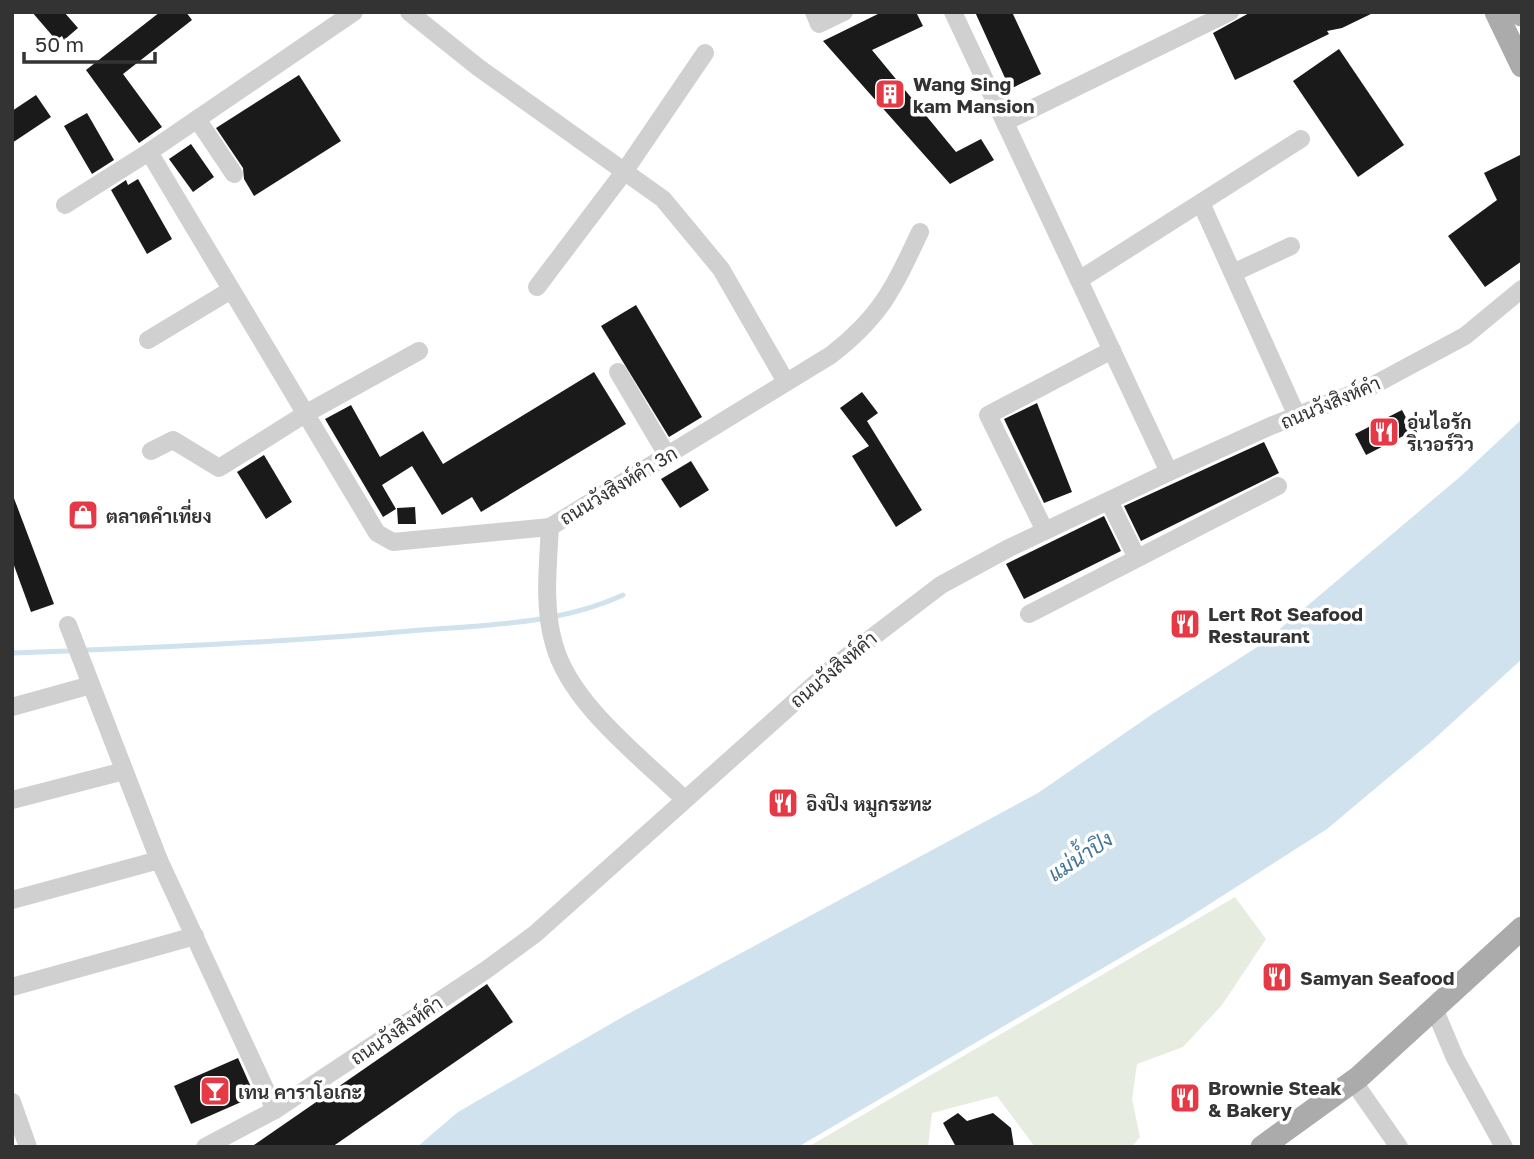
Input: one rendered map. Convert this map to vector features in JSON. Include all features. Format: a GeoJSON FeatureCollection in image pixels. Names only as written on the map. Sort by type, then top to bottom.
{"type":"FeatureCollection","features":[{"type":"Feature","properties":{"kind":"main road"},"geometry":{"type":"LineString","coordinates":[[1496,12],[1522,66]]}},
{"type":"Feature","properties":{"kind":"main road"},"geometry":{"type":"LineString","coordinates":[[1262,1147],[1353,1081],[1522,928]]}},
{"type":"Feature","properties":{"kind":"street"},"geometry":{"type":"LineString","coordinates":[[65,205],[149,152],[354,12]]}},
{"type":"Feature","properties":{"kind":"street"},"geometry":{"type":"LineString","coordinates":[[409,12],[479,68],[663,199],[721,269],[786,383]]}},
{"type":"Feature","properties":{"kind":"street"},"geometry":{"type":"LineString","coordinates":[[814,12],[819,24],[844,12]]}},
{"type":"Feature","properties":{"kind":"street"},"geometry":{"type":"LineString","coordinates":[[953,12],[1169,472]]}},
{"type":"Feature","properties":{"kind":"street"},"geometry":{"type":"LineString","coordinates":[[1005,122],[1230,12]]}},
{"type":"Feature","properties":{"kind":"street"},"geometry":{"type":"LineString","coordinates":[[537,287],[624,172],[705,53]]}},
{"type":"Feature","properties":{"kind":"street"},"geometry":{"type":"LineString","coordinates":[[197,119],[234,174]]}},
{"type":"Feature","properties":{"kind":"street"},"geometry":{"type":"LineString","coordinates":[[1079,281],[1301,139]]}},
{"type":"Feature","properties":{"kind":"street"},"geometry":{"type":"LineString","coordinates":[[149,152],[377,533],[393,542],[550,527]]}},
{"type":"Feature","properties":{"kind":"street"},"geometry":{"type":"LineString","coordinates":[[1201,203],[1297,416]]}},
{"type":"Feature","properties":{"kind":"street","name":"ถนนวังสิงห์คำ 3ก"},"geometry":{"type":"LineString","coordinates":[[684,799],[591,707],[566,674],[554,645],[547,604],[550,527],[831,355],[862,331],[889,297],[920,232]]}},
{"type":"Feature","properties":{"kind":"street"},"geometry":{"type":"LineString","coordinates":[[1233,273],[1291,246]]}},
{"type":"Feature","properties":{"kind":"street","name":"ถนนวังสิงห์คำ"},"geometry":{"type":"LineString","coordinates":[[205,1147],[275,1110],[486,970],[535,934],[684,799],[890,621],[941,585],[1045,531],[1169,472],[1370,387],[1465,336],[1522,289]]}},
{"type":"Feature","properties":{"kind":"street"},"geometry":{"type":"LineString","coordinates":[[148,340],[231,290]]}},
{"type":"Feature","properties":{"kind":"street"},"geometry":{"type":"LineString","coordinates":[[1045,531],[988,415],[1112,350]]}},
{"type":"Feature","properties":{"kind":"street"},"geometry":{"type":"LineString","coordinates":[[152,451],[173,440],[219,468],[305,414],[419,351]]}},
{"type":"Feature","properties":{"kind":"street"},"geometry":{"type":"LineString","coordinates":[[618,372],[667,455]]}},
{"type":"Feature","properties":{"kind":"street"},"geometry":{"type":"LineString","coordinates":[[1030,614],[1278,486]]}},
{"type":"Feature","properties":{"kind":"street"},"geometry":{"type":"LineString","coordinates":[[1109,501],[1137,558]]}},
{"type":"Feature","properties":{"kind":"street"},"geometry":{"type":"LineString","coordinates":[[68,625],[159,860],[275,1110]]}},
{"type":"Feature","properties":{"kind":"street"},"geometry":{"type":"LineString","coordinates":[[12,707],[91,685]]}},
{"type":"Feature","properties":{"kind":"street"},"geometry":{"type":"LineString","coordinates":[[12,800],[124,771]]}},
{"type":"Feature","properties":{"kind":"street"},"geometry":{"type":"LineString","coordinates":[[12,900],[159,860]]}},
{"type":"Feature","properties":{"kind":"street"},"geometry":{"type":"LineString","coordinates":[[12,987],[195,936]]}},
{"type":"Feature","properties":{"kind":"street"},"geometry":{"type":"LineString","coordinates":[[1434,1008],[1455,1058],[1504,1147]]}},
{"type":"Feature","properties":{"kind":"street"},"geometry":{"type":"LineString","coordinates":[[1353,1081],[1399,1147]]}},
{"type":"Feature","properties":{"kind":"street"},"geometry":{"type":"LineString","coordinates":[[12,1102],[28,1147]]}},
{"type":"Feature","properties":{"kind":"shaded area"},"geometry":{"type":"Polygon","coordinates":[[[1235,897],[1266,939],[1222,1005],[1183,1047],[1137,1064],[1132,1099],[1140,1137],[1132,1147],[1035,1147],[997,1096],[932,1113],[928,1147],[808,1147],[1235,897]]]}},
{"type":"Feature","properties":{"kind":"water","name":"แม่น้ำปิง"},"geometry":{"type":"Polygon","coordinates":[[[1522,419],[1522,659],[1432,741],[1327,829],[1183,921],[798,1147],[417,1147],[458,1112],[626,1015],[1038,793],[1154,713],[1262,644],[1461,476],[1522,419]]]}},
{"type":"Feature","properties":{"kind":"building"},"geometry":{"type":"Polygon","coordinates":[[[32,12],[64,12],[78,28],[64,40],[62,36],[56,40],[32,12]]]}},
{"type":"Feature","properties":{"kind":"building"},"geometry":{"type":"Polygon","coordinates":[[[160,12],[186,12],[192,20],[123,74],[162,127],[139,143],[86,70],[160,12]]]}},
{"type":"Feature","properties":{"kind":"building","name":"Wang Sing kam Mansion"},"geometry":{"type":"Polygon","coordinates":[[[882,12],[916,12],[923,26],[872,50],[956,152],[981,139],[994,160],[950,184],[823,41],[882,12]]]}},
{"type":"Feature","properties":{"kind":"building"},"geometry":{"type":"Polygon","coordinates":[[[975,12],[1012,12],[1041,74],[1010,89],[975,12]]]}},
{"type":"Feature","properties":{"kind":"building"},"geometry":{"type":"Polygon","coordinates":[[[1251,12],[1375,12],[1342,28],[1327,31],[1329,34],[1235,80],[1213,33],[1251,12]]]}},
{"type":"Feature","properties":{"kind":"building"},"geometry":{"type":"Polygon","coordinates":[[[1339,49],[1404,145],[1358,177],[1293,81],[1339,49]]]}},
{"type":"Feature","properties":{"kind":"building"},"geometry":{"type":"Polygon","coordinates":[[[299,75],[341,141],[254,196],[244,179],[243,168],[216,128],[299,75]]]}},
{"type":"Feature","properties":{"kind":"building"},"geometry":{"type":"Polygon","coordinates":[[[36,95],[51,117],[12,143],[12,111],[36,95]]]}},
{"type":"Feature","properties":{"kind":"building"},"geometry":{"type":"Polygon","coordinates":[[[87,113],[114,160],[92,174],[64,126],[87,113]]]}},
{"type":"Feature","properties":{"kind":"building"},"geometry":{"type":"Polygon","coordinates":[[[191,144],[214,177],[193,192],[169,159],[191,144]]]}},
{"type":"Feature","properties":{"kind":"building"},"geometry":{"type":"Polygon","coordinates":[[[1522,154],[1522,261],[1485,287],[1448,236],[1497,200],[1484,173],[1522,154]]]}},
{"type":"Feature","properties":{"kind":"building"},"geometry":{"type":"Polygon","coordinates":[[[138,179],[172,239],[147,254],[111,190],[126,180],[128,185],[138,179]]]}},
{"type":"Feature","properties":{"kind":"building"},"geometry":{"type":"Polygon","coordinates":[[[636,305],[702,417],[669,437],[601,326],[636,305]]]}},
{"type":"Feature","properties":{"kind":"building"},"geometry":{"type":"Polygon","coordinates":[[[594,372],[626,424],[481,512],[472,497],[442,515],[412,466],[382,485],[396,509],[383,517],[325,419],[351,405],[380,457],[423,431],[443,464],[594,372]]]}},
{"type":"Feature","properties":{"kind":"building"},"geometry":{"type":"Polygon","coordinates":[[[862,392],[878,413],[867,421],[922,510],[896,527],[852,456],[869,446],[840,408],[862,392]]]}},
{"type":"Feature","properties":{"kind":"building"},"geometry":{"type":"Polygon","coordinates":[[[1037,403],[1072,492],[1044,503],[1004,419],[1037,403]]]}},
{"type":"Feature","properties":{"kind":"building","name":"อุ่นไอรัก ริเวอร์วิว"},"geometry":{"type":"Polygon","coordinates":[[[1402,410],[1413,431],[1366,455],[1355,434],[1402,410]]]}},
{"type":"Feature","properties":{"kind":"building"},"geometry":{"type":"Polygon","coordinates":[[[1264,442],[1279,473],[1141,541],[1124,506],[1264,442]]]}},
{"type":"Feature","properties":{"kind":"building"},"geometry":{"type":"Polygon","coordinates":[[[264,455],[292,502],[266,519],[237,472],[264,455]]]}},
{"type":"Feature","properties":{"kind":"building"},"geometry":{"type":"Polygon","coordinates":[[[691,461],[709,490],[680,508],[661,479],[691,461]]]}},
{"type":"Feature","properties":{"kind":"building"},"geometry":{"type":"Polygon","coordinates":[[[12,493],[54,604],[31,612],[12,560],[12,493]]]}},
{"type":"Feature","properties":{"kind":"building"},"geometry":{"type":"Polygon","coordinates":[[[415,507],[416,524],[398,524],[397,508],[415,507]]]}},
{"type":"Feature","properties":{"kind":"building"},"geometry":{"type":"Polygon","coordinates":[[[1104,516],[1121,551],[1024,599],[1006,564],[1104,516]]]}},
{"type":"Feature","properties":{"kind":"building"},"geometry":{"type":"Polygon","coordinates":[[[487,984],[513,1022],[332,1147],[251,1147],[487,984]]]}},
{"type":"Feature","properties":{"kind":"building","name":"เทน คาราโอเกะ"},"geometry":{"type":"Polygon","coordinates":[[[238,1058],[255,1096],[191,1124],[174,1086],[238,1058]]]}},
{"type":"Feature","properties":{"kind":"building"},"geometry":{"type":"Polygon","coordinates":[[[958,1113],[967,1121],[993,1113],[1011,1128],[1014,1147],[956,1147],[943,1123],[958,1113]]]}},
{"type":"Feature","properties":{"kind":"waterway"},"geometry":{"type":"LineString","coordinates":[[87,650],[296,640],[524,622],[574,612],[623,595]]}},
{"type":"Feature","properties":{"kind":"waterway"},"geometry":{"type":"LineString","coordinates":[[12,653],[68,651]]}},
{"type":"Feature","properties":{"kind":"place","name":"Wang Sing kam Mansion"},"geometry":{"type":"Point","coordinates":[890,94]}},
{"type":"Feature","properties":{"kind":"place","name":"อุ่นไอรัก ริเวอร์วิว"},"geometry":{"type":"Point","coordinates":[1384,432]}},
{"type":"Feature","properties":{"kind":"place","name":"ตลาดคำเที่ยง"},"geometry":{"type":"Point","coordinates":[83,515]}},
{"type":"Feature","properties":{"kind":"place","name":"Lert Rot Seafood Restaurant"},"geometry":{"type":"Point","coordinates":[1185,624]}},
{"type":"Feature","properties":{"kind":"place","name":"อิงปิง หมูกระทะ"},"geometry":{"type":"Point","coordinates":[783,803]}},
{"type":"Feature","properties":{"kind":"place","name":"Samyan Seafood"},"geometry":{"type":"Point","coordinates":[1277,977]}},
{"type":"Feature","properties":{"kind":"place","name":"เทน คาราโอเกะ"},"geometry":{"type":"Point","coordinates":[215,1091]}},
{"type":"Feature","properties":{"kind":"place","name":"Brownie Steak & Bakery"},"geometry":{"type":"Point","coordinates":[1185,1098]}}]}
